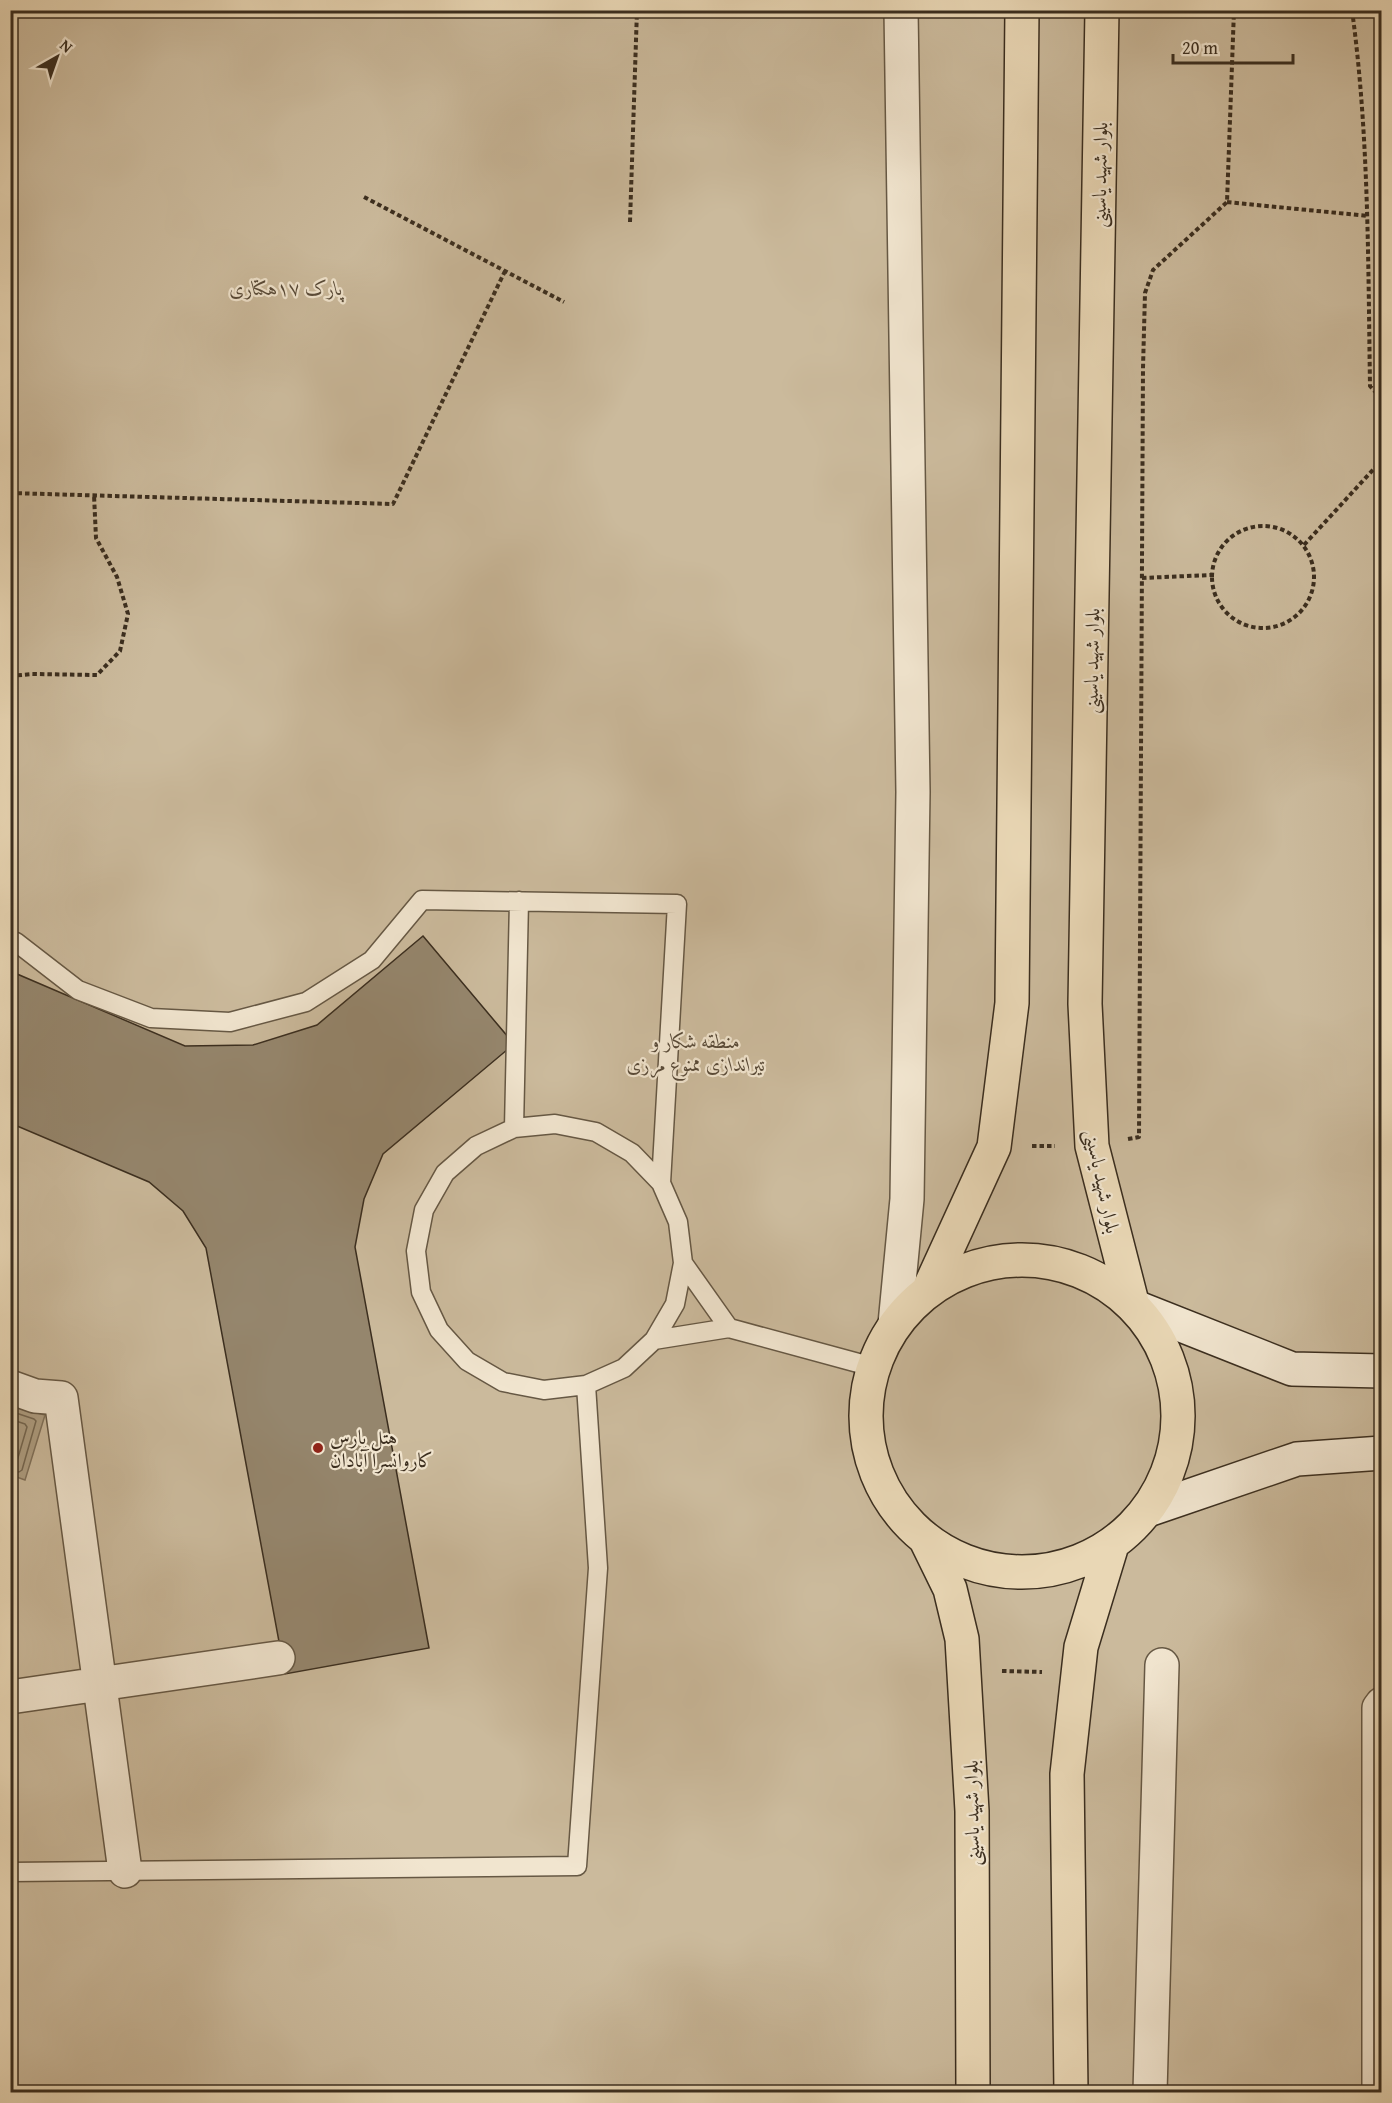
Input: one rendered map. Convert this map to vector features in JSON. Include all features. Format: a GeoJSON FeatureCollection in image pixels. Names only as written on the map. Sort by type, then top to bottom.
{"type":"FeatureCollection","features":[{"type":"Feature","properties":{"kind":"main road"},"geometry":{"type":"LineString","coordinates":[[928,1291],[994,1147],[1012,1003],[1022,10]]}},
{"type":"Feature","properties":{"kind":"main road","name":"بلوار شهید یاسینی"},"geometry":{"type":"LineString","coordinates":[[1102,10],[1085,1004],[1092,1146],[1132,1306]]}},
{"type":"Feature","properties":{"kind":"main road"},"geometry":{"type":"LineString","coordinates":[[1011,1260],[1055,1264],[1096,1279],[1132,1306],[1155,1336],[1171,1369],[1178,1405],[1176,1442],[1166,1478],[1148,1510],[1112,1545],[1067,1567],[1018,1574],[969,1564],[926,1540],[893,1505],[872,1462],[865,1414],[873,1366],[895,1324],[928,1291],[967,1269],[1011,1260]]}},
{"type":"Feature","properties":{"kind":"main road","name":"بلوار شهید یاسینی"},"geometry":{"type":"LineString","coordinates":[[926,1540],[950,1589],[962,1639],[972,1811],[973,2092]]}},
{"type":"Feature","properties":{"kind":"main road"},"geometry":{"type":"LineString","coordinates":[[1071,2092],[1066,1774],[1081,1647],[1112,1545]]}},
{"type":"Feature","properties":{"kind":"street"},"geometry":{"type":"LineString","coordinates":[[895,1324],[907,1199],[913,792],[901,10]]}},
{"type":"Feature","properties":{"kind":"street"},"geometry":{"type":"LineString","coordinates":[[1132,1306],[1292,1369],[1382,1371]]}},
{"type":"Feature","properties":{"kind":"street"},"geometry":{"type":"LineString","coordinates":[[10,1388],[35,1396],[61,1398],[125,1871]]}},
{"type":"Feature","properties":{"kind":"street"},"geometry":{"type":"LineString","coordinates":[[1148,1510],[1297,1459],[1382,1453]]}},
{"type":"Feature","properties":{"kind":"street"},"geometry":{"type":"LineString","coordinates":[[10,1697],[278,1658]]}},
{"type":"Feature","properties":{"kind":"street"},"geometry":{"type":"LineString","coordinates":[[1150,2092],[1162,1665]]}},
{"type":"Feature","properties":{"kind":"street"},"geometry":{"type":"LineString","coordinates":[[1379,2092],[1379,1708],[1382,1704]]}},
{"type":"Feature","properties":{"kind":"lane"},"geometry":{"type":"LineString","coordinates":[[10,944],[16,942],[78,990],[151,1018],[230,1022],[306,1002],[372,960],[422,900],[677,904],[661,1184]]}},
{"type":"Feature","properties":{"kind":"lane"},"geometry":{"type":"LineString","coordinates":[[514,1128],[519,901]]}},
{"type":"Feature","properties":{"kind":"lane"},"geometry":{"type":"LineString","coordinates":[[555,1124],[596,1132],[632,1153],[661,1184],[678,1222],[683,1263],[675,1304],[654,1340],[624,1368],[586,1385],[544,1390],[503,1382],[467,1361],[439,1330],[421,1292],[416,1251],[424,1210],[445,1173],[476,1146],[514,1128],[555,1124]]}},
{"type":"Feature","properties":{"kind":"lane"},"geometry":{"type":"LineString","coordinates":[[683,1263],[729,1328]]}},
{"type":"Feature","properties":{"kind":"lane"},"geometry":{"type":"LineString","coordinates":[[654,1340],[729,1328],[873,1366]]}},
{"type":"Feature","properties":{"kind":"lane"},"geometry":{"type":"LineString","coordinates":[[10,1872],[577,1866],[598,1568],[586,1385]]}},
{"type":"Feature","properties":{"kind":"path"},"geometry":{"type":"LineString","coordinates":[[630,222],[637,10]]}},
{"type":"Feature","properties":{"kind":"path"},"geometry":{"type":"LineString","coordinates":[[994,1147],[1092,1146],[1139,1137],[1145,293],[1153,270],[1227,202],[1234,10]]}},
{"type":"Feature","properties":{"kind":"path"},"geometry":{"type":"LineString","coordinates":[[1352,10],[1359,60],[1368,216],[1370,386],[1382,399]]}},
{"type":"Feature","properties":{"kind":"path"},"geometry":{"type":"LineString","coordinates":[[364,197],[564,302]]}},
{"type":"Feature","properties":{"kind":"path"},"geometry":{"type":"LineString","coordinates":[[1227,202],[1368,216]]}},
{"type":"Feature","properties":{"kind":"path"},"geometry":{"type":"LineString","coordinates":[[10,493],[393,504],[505,271]]}},
{"type":"Feature","properties":{"kind":"path"},"geometry":{"type":"LineString","coordinates":[[1304,545],[1382,460]]}},
{"type":"Feature","properties":{"kind":"path"},"geometry":{"type":"LineString","coordinates":[[10,676],[97,675],[120,651],[128,614],[117,577],[96,538],[94,495]]}},
{"type":"Feature","properties":{"kind":"path"},"geometry":{"type":"LineString","coordinates":[[1256,526],[1274,526],[1291,533],[1304,545],[1312,561],[1314,579],[1311,597],[1302,612],[1270,629],[1252,628],[1235,621],[1221,609],[1213,592],[1211,575],[1214,557],[1224,542],[1238,531],[1256,526]]}},
{"type":"Feature","properties":{"kind":"path"},"geometry":{"type":"LineString","coordinates":[[1142,578],[1211,575]]}},
{"type":"Feature","properties":{"kind":"green space","name":"منطقه شکار و تیراندازی ممنوع مرزی"},"geometry":{"type":"Polygon","coordinates":[[[11,11],[1381,11],[1381,2092],[11,2092],[11,11]]]}},
{"type":"Feature","properties":{"kind":"water"},"geometry":{"type":"Polygon","coordinates":[[[10,1403],[18,1408],[45,1415],[25,1480],[11,1475],[10,1403]]]}},
{"type":"Feature","properties":{"kind":"building","name":"هتل پارس کاروانسرا آبادان"},"geometry":{"type":"Polygon","coordinates":[[[423,936],[514,1044],[383,1154],[364,1199],[355,1247],[429,1648],[285,1674],[206,1248],[183,1211],[149,1182],[10,1123],[10,971],[185,1046],[253,1045],[317,1025],[423,936]]]}},
{"type":"Feature","properties":{"kind":"place","name":"هتل پارس کاروانسرا آبادان"},"geometry":{"type":"Point","coordinates":[318,1448]}},
{"type":"Feature","properties":{"kind":"park label","name":"پارک ۱۷هکتاری"},"geometry":{"type":"Point","coordinates":[286,287]}}]}
